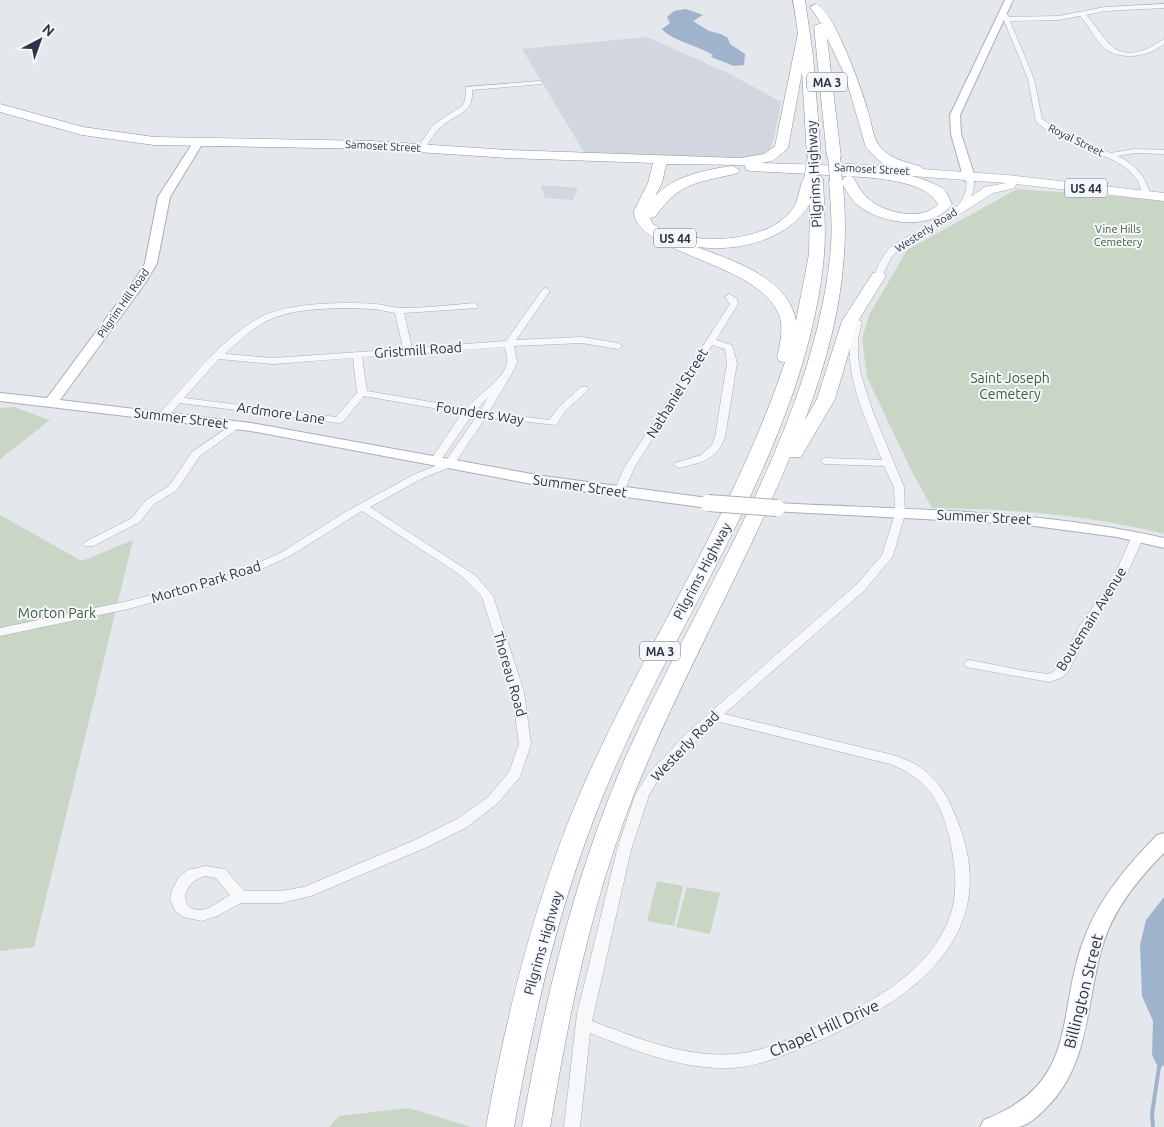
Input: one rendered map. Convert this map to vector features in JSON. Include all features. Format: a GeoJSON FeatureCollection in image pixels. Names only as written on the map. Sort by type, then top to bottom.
{"type":"FeatureCollection","features":[{"type":"Feature","properties":{"kind":"highway","name":"Pilgrims Highway"},"geometry":{"type":"LineString","coordinates":[[536,1127],[548,1055],[564,981],[583,910],[605,841],[638,755],[771,501],[808,387],[833,294],[838,244],[827,180],[814,156],[804,31],[799,0]]}},
{"type":"Feature","properties":{"kind":"highway","name":"Pilgrims Highway"},"geometry":{"type":"LineString","coordinates":[[500,1127],[509,1074],[534,972],[571,848],[605,764],[640,690],[762,451],[786,386],[810,301],[816,263],[818,224],[827,180],[838,157],[840,146],[832,135],[816,4]]}},
{"type":"Feature","properties":{"kind":"highway","name":"US 44"},"geometry":{"type":"LineString","coordinates":[[816,4],[825,17],[830,32],[851,75],[876,152],[893,163],[924,172]]}},
{"type":"Feature","properties":{"kind":"highway"},"geometry":{"type":"LineString","coordinates":[[740,162],[768,158],[780,148],[804,31]]}},
{"type":"Feature","properties":{"kind":"highway","name":"Samoset Street"},"geometry":{"type":"LineString","coordinates":[[0,104],[79,126],[198,141],[421,148],[867,173]]}},
{"type":"Feature","properties":{"kind":"highway","name":"Samoset Street"},"geometry":{"type":"LineString","coordinates":[[0,108],[49,123],[107,136],[180,143],[198,141]]}},
{"type":"Feature","properties":{"kind":"highway","name":"Samoset Street"},"geometry":{"type":"LineString","coordinates":[[567,156],[600,161],[740,162]]}},
{"type":"Feature","properties":{"kind":"highway"},"geometry":{"type":"LineString","coordinates":[[600,161],[628,168],[641,175],[648,182],[650,192]]}},
{"type":"Feature","properties":{"kind":"highway"},"geometry":{"type":"LineString","coordinates":[[661,161],[654,186],[640,216],[652,232],[752,276],[771,290],[784,306],[789,326],[786,353],[762,451]]}},
{"type":"Feature","properties":{"kind":"highway","name":"US 44"},"geometry":{"type":"LineString","coordinates":[[765,168],[728,170],[686,182],[668,192],[654,204],[650,212],[650,219],[661,231],[681,240],[707,244],[747,240],[776,229],[795,215],[827,180]]}},
{"type":"Feature","properties":{"kind":"highway"},"geometry":{"type":"LineString","coordinates":[[827,180],[876,210],[888,214],[907,217],[925,216],[941,210],[945,204],[946,199],[940,193],[920,182],[867,173]]}},
{"type":"Feature","properties":{"kind":"highway"},"geometry":{"type":"LineString","coordinates":[[771,501],[826,399],[850,321],[878,276]]}},
{"type":"Feature","properties":{"kind":"main road"},"geometry":{"type":"LineString","coordinates":[[969,178],[956,134],[955,115],[962,96],[1005,16],[1010,0]]}},
{"type":"Feature","properties":{"kind":"main road","name":"Pilgrim Hill Road"},"geometry":{"type":"LineString","coordinates":[[51,402],[142,279],[151,263],[158,215],[164,197],[198,141]]}},
{"type":"Feature","properties":{"kind":"main road","name":"Samoset Street"},"geometry":{"type":"LineString","coordinates":[[740,162],[924,172],[1015,184],[1164,197]]}},
{"type":"Feature","properties":{"kind":"main road","name":"Samoset Street"},"geometry":{"type":"LineString","coordinates":[[867,173],[969,178],[1147,196]]}},
{"type":"Feature","properties":{"kind":"main road"},"geometry":{"type":"LineString","coordinates":[[957,212],[989,190],[1015,184]]}},
{"type":"Feature","properties":{"kind":"main road","name":"Summer Street"},"geometry":{"type":"LineString","coordinates":[[0,397],[236,425],[318,438],[442,463],[619,492],[708,503],[771,501],[900,514],[1029,518],[1102,528],[1164,543]]}},
{"type":"Feature","properties":{"kind":"main road","name":"Billington Street"},"geometry":{"type":"LineString","coordinates":[[992,1127],[1014,1119],[1028,1111],[1050,1090],[1060,1075],[1071,1042],[1096,934],[1122,889],[1164,840]]}},
{"type":"Feature","properties":{"kind":"street"},"geometry":{"type":"LineString","coordinates":[[1005,16],[1058,18],[1119,7],[1164,6]]}},
{"type":"Feature","properties":{"kind":"street"},"geometry":{"type":"LineString","coordinates":[[1080,14],[1088,19],[1103,43],[1115,51],[1128,54],[1146,53],[1164,41]]}},
{"type":"Feature","properties":{"kind":"street","name":"Royal Street"},"geometry":{"type":"LineString","coordinates":[[1005,16],[1032,79],[1039,120],[1058,132],[1126,164],[1144,182],[1147,196]]}},
{"type":"Feature","properties":{"kind":"street"},"geometry":{"type":"LineString","coordinates":[[421,148],[437,126],[465,107],[470,101],[468,88],[540,83]]}},
{"type":"Feature","properties":{"kind":"street"},"geometry":{"type":"LineString","coordinates":[[1108,156],[1135,151],[1164,152]]}},
{"type":"Feature","properties":{"kind":"street","name":"Westerly Road"},"geometry":{"type":"LineString","coordinates":[[572,1127],[583,1024],[624,850],[642,795],[653,777],[713,716],[862,587],[888,556],[900,514],[898,487],[857,384],[852,352],[855,327],[887,257],[894,249],[957,212],[969,194],[969,178]]}},
{"type":"Feature","properties":{"kind":"street"},"geometry":{"type":"LineString","coordinates":[[442,463],[483,414],[510,368],[512,361],[509,344],[546,291]]}},
{"type":"Feature","properties":{"kind":"street","name":"Nathaniel Street"},"geometry":{"type":"LineString","coordinates":[[619,492],[630,468],[734,304],[734,301],[729,297]]}},
{"type":"Feature","properties":{"kind":"street"},"geometry":{"type":"LineString","coordinates":[[163,416],[235,338],[252,326],[278,313],[304,308],[364,306],[390,308],[399,311],[474,306]]}},
{"type":"Feature","properties":{"kind":"street"},"geometry":{"type":"LineString","coordinates":[[399,311],[408,350]]}},
{"type":"Feature","properties":{"kind":"street","name":"Gristmill Road"},"geometry":{"type":"LineString","coordinates":[[218,356],[273,361],[408,350],[582,340],[618,346]]}},
{"type":"Feature","properties":{"kind":"street"},"geometry":{"type":"LineString","coordinates":[[679,465],[708,457],[717,448],[732,363],[729,348],[709,341]]}},
{"type":"Feature","properties":{"kind":"street"},"geometry":{"type":"LineString","coordinates":[[357,354],[362,393]]}},
{"type":"Feature","properties":{"kind":"street"},"geometry":{"type":"LineString","coordinates":[[442,463],[468,412],[491,389],[501,382]]}},
{"type":"Feature","properties":{"kind":"street","name":"Founders Way"},"geometry":{"type":"LineString","coordinates":[[362,393],[468,412],[552,423],[563,408],[584,388]]}},
{"type":"Feature","properties":{"kind":"street","name":"Ardmore Lane"},"geometry":{"type":"LineString","coordinates":[[178,400],[334,420],[343,417],[362,393]]}},
{"type":"Feature","properties":{"kind":"street"},"geometry":{"type":"LineString","coordinates":[[90,544],[136,520],[150,502],[174,488],[196,454],[236,425]]}},
{"type":"Feature","properties":{"kind":"street"},"geometry":{"type":"LineString","coordinates":[[825,461],[888,463]]}},
{"type":"Feature","properties":{"kind":"street","name":"Morton Park Road"},"geometry":{"type":"LineString","coordinates":[[0,632],[128,606],[240,575],[286,554],[334,522],[442,463]]}},
{"type":"Feature","properties":{"kind":"street","name":"Thoreau Road"},"geometry":{"type":"LineString","coordinates":[[240,897],[220,873],[202,870],[184,881],[177,889],[176,897],[177,903],[186,911],[203,915],[240,897],[282,897],[306,892],[454,827],[478,812],[502,791],[515,774],[522,757],[525,744],[518,692],[487,596],[472,579],[460,570],[363,507]]}},
{"type":"Feature","properties":{"kind":"street","name":"Boutemain Avenue"},"geometry":{"type":"LineString","coordinates":[[970,664],[1033,676],[1049,678],[1057,675],[1064,669],[1085,627],[1120,576],[1138,536]]}},
{"type":"Feature","properties":{"kind":"street","name":"Chapel Hill Drive"},"geometry":{"type":"LineString","coordinates":[[583,1024],[656,1051],[697,1060],[732,1061],[769,1054],[843,1023],[889,997],[928,967],[946,944],[953,930],[961,900],[962,865],[954,831],[944,802],[938,789],[929,778],[914,768],[893,760],[713,716]]}},
{"type":"Feature","properties":{"kind":"shaded area"},"geometry":{"type":"Polygon","coordinates":[[[647,37],[728,73],[781,102],[774,138],[768,156],[757,159],[585,154],[522,49],[647,37]]]}},
{"type":"Feature","properties":{"kind":"shaded area"},"geometry":{"type":"Polygon","coordinates":[[[541,185],[578,188],[573,200],[545,198],[541,185]]]}},
{"type":"Feature","properties":{"kind":"green space","name":"Saint Joseph Cemetery"},"geometry":{"type":"Polygon","coordinates":[[[1017,189],[1164,200],[1164,534],[1107,522],[1049,514],[932,508],[911,470],[867,377],[862,339],[869,315],[907,250],[1017,189]]]}},
{"type":"Feature","properties":{"kind":"green space"},"geometry":{"type":"Polygon","coordinates":[[[14,407],[50,420],[0,459],[0,408],[14,407]]]}},
{"type":"Feature","properties":{"kind":"green space","name":"Morton Park"},"geometry":{"type":"Polygon","coordinates":[[[0,515],[82,561],[133,540],[34,947],[0,951],[0,515]]]}},
{"type":"Feature","properties":{"kind":"green space"},"geometry":{"type":"Polygon","coordinates":[[[657,881],[683,886],[674,926],[647,921],[657,881]]]}},
{"type":"Feature","properties":{"kind":"green space"},"geometry":{"type":"Polygon","coordinates":[[[687,887],[720,893],[710,934],[676,927],[687,887]]]}},
{"type":"Feature","properties":{"kind":"green space"},"geometry":{"type":"Polygon","coordinates":[[[409,1108],[471,1127],[329,1127],[339,1116],[409,1108]]]}},
{"type":"Feature","properties":{"kind":"water"},"geometry":{"type":"Polygon","coordinates":[[[686,9],[703,15],[693,21],[709,31],[728,38],[730,44],[745,54],[744,65],[734,66],[711,57],[713,55],[672,37],[662,29],[670,23],[667,17],[674,11],[686,9]]]}},
{"type":"Feature","properties":{"kind":"water"},"geometry":{"type":"Polygon","coordinates":[[[1164,897],[1164,1065],[1159,1069],[1152,1055],[1153,1021],[1142,996],[1140,945],[1146,920],[1164,897]]]}},
{"type":"Feature","properties":{"kind":"waterway"},"geometry":{"type":"LineString","coordinates":[[1153,1127],[1152,1114],[1159,1067]]}},
{"type":"Feature","properties":{"kind":"park label","name":"Vine Hills Cemetery"},"geometry":{"type":"Point","coordinates":[1118,235]}}]}
